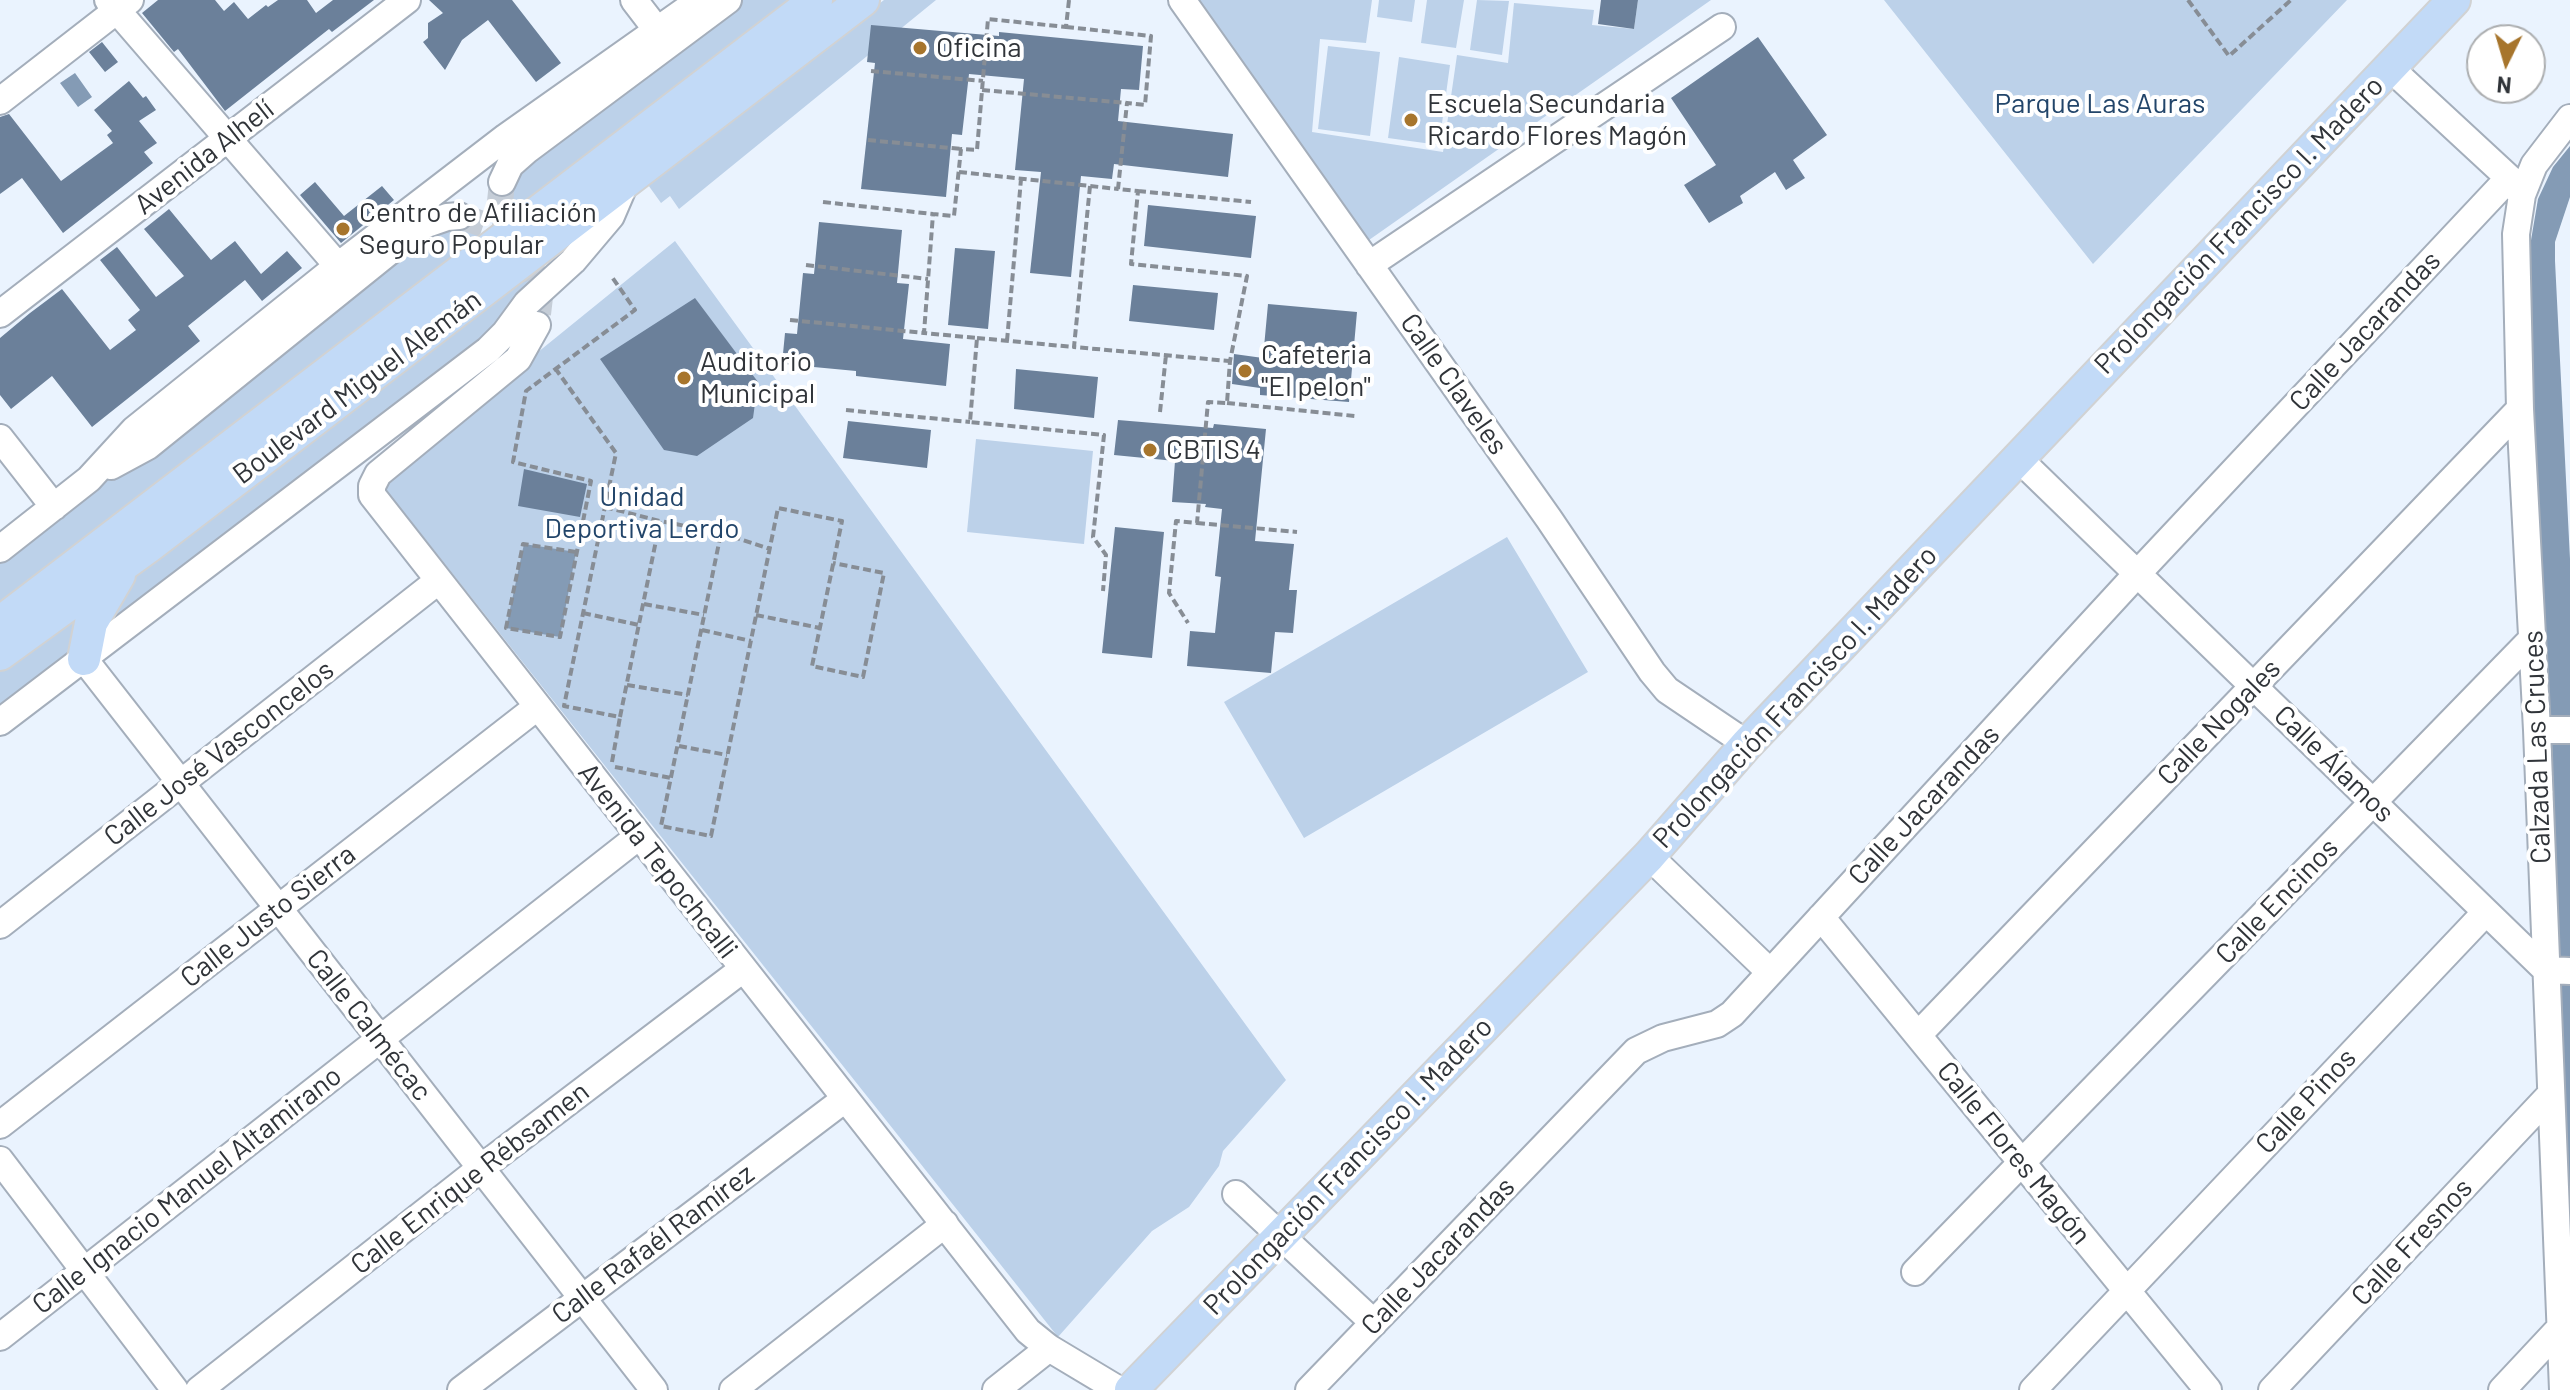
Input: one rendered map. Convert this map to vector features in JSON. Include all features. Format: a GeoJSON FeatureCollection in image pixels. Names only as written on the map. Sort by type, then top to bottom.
{"type":"FeatureCollection","features":[{"type":"Feature","properties":{"kind":"main road","name":"Boulevard Miguel Alemán"},"geometry":{"type":"LineString","coordinates":[[0,623],[816,0]]}},
{"type":"Feature","properties":{"kind":"main road","name":"Boulevard Miguel Alemán"},"geometry":{"type":"LineString","coordinates":[[0,654],[149,546],[863,0]]}},
{"type":"Feature","properties":{"kind":"main road","name":"Prolongación Francisco I. Madero"},"geometry":{"type":"LineString","coordinates":[[1131,1390],[1649,856],[1747,744],[2454,0]]}},
{"type":"Feature","properties":{"kind":"main road"},"geometry":{"type":"LineString","coordinates":[[84,659],[91,623],[106,596],[120,574],[149,546]]}},
{"type":"Feature","properties":{"kind":"street","name":"Avenida Alhelí"},"geometry":{"type":"LineString","coordinates":[[0,314],[407,0]]}},
{"type":"Feature","properties":{"kind":"street"},"geometry":{"type":"LineString","coordinates":[[634,0],[657,30]]}},
{"type":"Feature","properties":{"kind":"street"},"geometry":{"type":"LineString","coordinates":[[0,549],[89,479],[134,430],[338,266],[506,137],[700,0]]}},
{"type":"Feature","properties":{"kind":"street"},"geometry":{"type":"LineString","coordinates":[[502,182],[510,165],[527,150],[728,0]]}},
{"type":"Feature","properties":{"kind":"street","name":"Calle Claveles"},"geometry":{"type":"LineString","coordinates":[[1182,0],[1549,519],[1652,672],[1667,690],[1747,744]]}},
{"type":"Feature","properties":{"kind":"street"},"geometry":{"type":"LineString","coordinates":[[0,101],[118,3],[228,139],[338,266]]}},
{"type":"Feature","properties":{"kind":"street"},"geometry":{"type":"LineString","coordinates":[[1369,265],[1722,27]]}},
{"type":"Feature","properties":{"kind":"street"},"geometry":{"type":"LineString","coordinates":[[2389,67],[2516,187]]}},
{"type":"Feature","properties":{"kind":"street","name":"Calzada Las Cruces"},"geometry":{"type":"LineString","coordinates":[[2563,1390],[2551,1094],[2557,970],[2553,730],[2532,639],[2520,409],[2516,187],[2569,118]]}},
{"type":"Feature","properties":{"kind":"street"},"geometry":{"type":"LineString","coordinates":[[0,722],[488,350],[527,303],[573,261],[611,216],[626,181]]}},
{"type":"Feature","properties":{"kind":"street","name":"Calle Jacarandas"},"geometry":{"type":"LineString","coordinates":[[1309,1390],[1636,1051],[1663,1038],[1717,1024],[1732,1014],[2137,574],[2516,187]]}},
{"type":"Feature","properties":{"kind":"street"},"geometry":{"type":"LineString","coordinates":[[89,479],[148,446],[421,226],[459,216]]}},
{"type":"Feature","properties":{"kind":"street","name":"Avenida Tepochcalli"},"geometry":{"type":"LineString","coordinates":[[537,325],[518,359],[378,474],[372,486],[372,495],[1028,1331],[1049,1348],[1119,1390]]}},
{"type":"Feature","properties":{"kind":"street","name":"Calle Nogales"},"geometry":{"type":"LineString","coordinates":[[1918,1035],[2520,409]]}},
{"type":"Feature","properties":{"kind":"street"},"geometry":{"type":"LineString","coordinates":[[0,438],[54,507]]}},
{"type":"Feature","properties":{"kind":"street","name":"Calle Álamos"},"geometry":{"type":"LineString","coordinates":[[2018,458],[2486,912],[2557,970]]}},
{"type":"Feature","properties":{"kind":"street","name":"Calle José Vasconcelos"},"geometry":{"type":"LineString","coordinates":[[0,925],[438,581]]}},
{"type":"Feature","properties":{"kind":"street","name":"Calle Encinos"},"geometry":{"type":"LineString","coordinates":[[1915,1272],[2532,639]]}},
{"type":"Feature","properties":{"kind":"street","name":"Calle Calmécac"},"geometry":{"type":"LineString","coordinates":[[84,659],[654,1390]]}},
{"type":"Feature","properties":{"kind":"street","name":"Calle Justo Sierra"},"geometry":{"type":"LineString","coordinates":[[0,1125],[537,707]]}},
{"type":"Feature","properties":{"kind":"street","name":"Calle Ignacio Manuel Altamirano"},"geometry":{"type":"LineString","coordinates":[[0,1337],[639,836]]}},
{"type":"Feature","properties":{"kind":"street"},"geometry":{"type":"LineString","coordinates":[[1649,856],[1770,972]]}},
{"type":"Feature","properties":{"kind":"street","name":"Calle Pinos"},"geometry":{"type":"LineString","coordinates":[[2033,1390],[2486,912]]}},
{"type":"Feature","properties":{"kind":"street","name":"Calle Flores Magón"},"geometry":{"type":"LineString","coordinates":[[1821,917],[2208,1390]]}},
{"type":"Feature","properties":{"kind":"street","name":"Calle Enrique Rébsamen"},"geometry":{"type":"LineString","coordinates":[[199,1390],[481,1168],[743,969]]}},
{"type":"Feature","properties":{"kind":"street","name":"Calle Fresnos"},"geometry":{"type":"LineString","coordinates":[[2272,1390],[2551,1094]]}},
{"type":"Feature","properties":{"kind":"street","name":"Calle Rafaél Ramírez"},"geometry":{"type":"LineString","coordinates":[[461,1390],[845,1099]]}},
{"type":"Feature","properties":{"kind":"street"},"geometry":{"type":"LineString","coordinates":[[0,1160],[175,1390]]}},
{"type":"Feature","properties":{"kind":"street"},"geometry":{"type":"LineString","coordinates":[[1236,1194],[1374,1323]]}},
{"type":"Feature","properties":{"kind":"street"},"geometry":{"type":"LineString","coordinates":[[733,1390],[945,1224]]}},
{"type":"Feature","properties":{"kind":"street"},"geometry":{"type":"LineString","coordinates":[[2502,1390],[2560,1328]]}},
{"type":"Feature","properties":{"kind":"street"},"geometry":{"type":"LineString","coordinates":[[996,1390],[1049,1348]]}},
{"type":"Feature","properties":{"kind":"path"},"geometry":{"type":"LineString","coordinates":[[1066,27],[1069,0]]}},
{"type":"Feature","properties":{"kind":"path"},"geometry":{"type":"LineString","coordinates":[[2188,0],[2229,56],[2291,0]]}},
{"type":"Feature","properties":{"kind":"path"},"geometry":{"type":"LineString","coordinates":[[868,140],[977,150],[982,90],[983,81],[988,19],[1151,36],[1145,105],[982,90]]}},
{"type":"Feature","properties":{"kind":"path"},"geometry":{"type":"LineString","coordinates":[[871,71],[983,81]]}},
{"type":"Feature","properties":{"kind":"path"},"geometry":{"type":"LineString","coordinates":[[1118,189],[1127,103]]}},
{"type":"Feature","properties":{"kind":"path"},"geometry":{"type":"LineString","coordinates":[[823,202],[954,216],[961,149]]}},
{"type":"Feature","properties":{"kind":"path"},"geometry":{"type":"LineString","coordinates":[[959,172],[1251,202]]}},
{"type":"Feature","properties":{"kind":"path"},"geometry":{"type":"LineString","coordinates":[[1007,341],[1021,179]]}},
{"type":"Feature","properties":{"kind":"path"},"geometry":{"type":"LineString","coordinates":[[1074,347],[1090,186]]}},
{"type":"Feature","properties":{"kind":"path"},"geometry":{"type":"LineString","coordinates":[[1138,191],[1131,264],[1247,276],[1230,361],[1227,403]]}},
{"type":"Feature","properties":{"kind":"path"},"geometry":{"type":"LineString","coordinates":[[924,333],[933,214]]}},
{"type":"Feature","properties":{"kind":"path"},"geometry":{"type":"LineString","coordinates":[[806,265],[928,279]]}},
{"type":"Feature","properties":{"kind":"path"},"geometry":{"type":"LineString","coordinates":[[576,552],[523,544],[506,628],[560,637],[591,481],[513,462],[526,391],[635,310],[612,277]]}},
{"type":"Feature","properties":{"kind":"path"},"geometry":{"type":"LineString","coordinates":[[790,320],[1230,361]]}},
{"type":"Feature","properties":{"kind":"path"},"geometry":{"type":"LineString","coordinates":[[970,422],[977,338]]}},
{"type":"Feature","properties":{"kind":"path"},"geometry":{"type":"LineString","coordinates":[[1160,412],[1166,355]]}},
{"type":"Feature","properties":{"kind":"path"},"geometry":{"type":"LineString","coordinates":[[555,368],[616,453],[564,706],[620,717]]}},
{"type":"Feature","properties":{"kind":"path"},"geometry":{"type":"LineString","coordinates":[[1197,523],[1208,402],[1355,416]]}},
{"type":"Feature","properties":{"kind":"path"},"geometry":{"type":"LineString","coordinates":[[846,410],[1104,435],[1093,537],[1106,555],[1103,591]]}},
{"type":"Feature","properties":{"kind":"path"},"geometry":{"type":"LineString","coordinates":[[605,507],[721,533],[770,549]]}},
{"type":"Feature","properties":{"kind":"path"},"geometry":{"type":"LineString","coordinates":[[721,533],[661,826],[711,836],[778,508],[842,521],[833,563],[812,666],[863,677],[884,573],[833,563]]}},
{"type":"Feature","properties":{"kind":"path"},"geometry":{"type":"LineString","coordinates":[[660,521],[611,767],[671,778]]}},
{"type":"Feature","properties":{"kind":"path"},"geometry":{"type":"LineString","coordinates":[[1188,623],[1169,593],[1176,521],[1297,532]]}},
{"type":"Feature","properties":{"kind":"path"},"geometry":{"type":"LineString","coordinates":[[643,604],[704,615]]}},
{"type":"Feature","properties":{"kind":"path"},"geometry":{"type":"LineString","coordinates":[[583,613],[639,625]]}},
{"type":"Feature","properties":{"kind":"path"},"geometry":{"type":"LineString","coordinates":[[756,615],[820,628]]}},
{"type":"Feature","properties":{"kind":"path"},"geometry":{"type":"LineString","coordinates":[[701,630],[751,641]]}},
{"type":"Feature","properties":{"kind":"path"},"geometry":{"type":"LineString","coordinates":[[627,684],[688,695]]}},
{"type":"Feature","properties":{"kind":"path"},"geometry":{"type":"LineString","coordinates":[[678,746],[727,755]]}},
{"type":"Feature","properties":{"kind":"green space"},"geometry":{"type":"Polygon","coordinates":[[[735,0],[807,0],[509,225],[510,187],[518,168],[735,0]]]}},
{"type":"Feature","properties":{"kind":"green space"},"geometry":{"type":"Polygon","coordinates":[[[884,0],[936,0],[679,209],[670,196],[661,203],[646,182],[884,0]]]}},
{"type":"Feature","properties":{"kind":"green space","name":"Escuela Secundaria Ricardo Flores Magón"},"geometry":{"type":"Polygon","coordinates":[[[1197,0],[1372,0],[1366,43],[1320,39],[1312,132],[1443,152],[1457,55],[1508,63],[1514,3],[1594,10],[1592,25],[1634,29],[1638,0],[1711,0],[1369,240],[1197,0]]]}},
{"type":"Feature","properties":{"kind":"green space"},"geometry":{"type":"Polygon","coordinates":[[[1379,0],[1415,0],[1412,22],[1377,17],[1379,0]]]}},
{"type":"Feature","properties":{"kind":"green space"},"geometry":{"type":"Polygon","coordinates":[[[1427,0],[1464,0],[1456,48],[1421,43],[1427,0]]]}},
{"type":"Feature","properties":{"kind":"green space"},"geometry":{"type":"Polygon","coordinates":[[[1477,0],[1509,1],[1502,55],[1470,50],[1477,0]]]}},
{"type":"Feature","properties":{"kind":"green space","name":"Parque Las Auras"},"geometry":{"type":"Polygon","coordinates":[[[1884,0],[2347,0],[2093,264],[1884,0]]]}},
{"type":"Feature","properties":{"kind":"green space"},"geometry":{"type":"Polygon","coordinates":[[[1328,46],[1380,52],[1370,136],[1318,129],[1328,46]]]}},
{"type":"Feature","properties":{"kind":"green space"},"geometry":{"type":"Polygon","coordinates":[[[1399,57],[1450,65],[1439,145],[1388,138],[1399,57]]]}},
{"type":"Feature","properties":{"kind":"green space"},"geometry":{"type":"Polygon","coordinates":[[[445,225],[494,240],[0,616],[0,553],[146,451],[362,280],[445,225]]]}},
{"type":"Feature","properties":{"kind":"green space","name":"Unidad Deportiva Lerdo"},"geometry":{"type":"Polygon","coordinates":[[[675,241],[1286,1080],[1223,1151],[1219,1166],[1189,1207],[1152,1231],[1058,1337],[379,481],[675,241]]]}},
{"type":"Feature","properties":{"kind":"green space"},"geometry":{"type":"Polygon","coordinates":[[[533,270],[532,278],[499,333],[0,713],[0,663],[533,270]]]}},
{"type":"Feature","properties":{"kind":"green space"},"geometry":{"type":"Polygon","coordinates":[[[976,439],[1093,451],[1084,544],[967,532],[976,439]]]}},
{"type":"Feature","properties":{"kind":"green space"},"geometry":{"type":"Polygon","coordinates":[[[1507,537],[1588,672],[1304,838],[1224,702],[1507,537]]]}},
{"type":"Feature","properties":{"kind":"shaded area"},"geometry":{"type":"Polygon","coordinates":[[[75,73],[92,97],[78,107],[60,83],[75,73]]]}},
{"type":"Feature","properties":{"kind":"shaded area"},"geometry":{"type":"Polygon","coordinates":[[[2570,146],[2570,197],[2555,242],[2555,261],[2570,559],[2570,1258],[2552,746],[2527,298],[2529,252],[2538,199],[2553,167],[2570,146]]]}},
{"type":"Feature","properties":{"kind":"shaded area"},"geometry":{"type":"Polygon","coordinates":[[[524,544],[576,552],[560,637],[506,628],[524,544]]]}},
{"type":"Feature","properties":{"kind":"building"},"geometry":{"type":"Polygon","coordinates":[[[158,0],[215,0],[224,11],[234,2],[248,19],[278,0],[307,0],[316,13],[333,0],[374,0],[332,32],[329,29],[225,111],[178,49],[174,52],[142,13],[158,0]]]}},
{"type":"Feature","properties":{"kind":"building"},"geometry":{"type":"Polygon","coordinates":[[[429,0],[512,0],[561,63],[536,82],[488,20],[462,40],[445,70],[423,42],[428,38],[428,23],[443,13],[429,0]]]}},
{"type":"Feature","properties":{"kind":"building"},"geometry":{"type":"Polygon","coordinates":[[[1601,0],[1638,0],[1634,29],[1598,24],[1601,0]]]}},
{"type":"Feature","properties":{"kind":"building"},"geometry":{"type":"Polygon","coordinates":[[[871,25],[999,36],[999,32],[1143,46],[1139,90],[1121,89],[1118,121],[1233,134],[1228,177],[1114,164],[1112,179],[1081,176],[1071,277],[1030,273],[1041,172],[1015,170],[1024,79],[969,74],[962,135],[952,134],[946,197],[861,189],[875,63],[867,62],[871,25]]]}},
{"type":"Feature","properties":{"kind":"building"},"geometry":{"type":"Polygon","coordinates":[[[1758,37],[1827,135],[1793,160],[1805,178],[1786,190],[1775,172],[1740,196],[1743,203],[1709,223],[1684,185],[1716,165],[1671,98],[1758,37]]]}},
{"type":"Feature","properties":{"kind":"building"},"geometry":{"type":"Polygon","coordinates":[[[102,42],[118,62],[105,72],[89,52],[102,42]]]}},
{"type":"Feature","properties":{"kind":"building"},"geometry":{"type":"Polygon","coordinates":[[[129,81],[156,110],[139,121],[157,143],[144,152],[153,163],[63,233],[22,178],[0,194],[0,117],[9,114],[61,181],[113,143],[107,135],[112,131],[94,110],[129,81]]]}},
{"type":"Feature","properties":{"kind":"building"},"geometry":{"type":"Polygon","coordinates":[[[315,182],[344,216],[382,186],[394,200],[341,243],[300,195],[315,182]]]}},
{"type":"Feature","properties":{"kind":"building"},"geometry":{"type":"Polygon","coordinates":[[[1148,205],[1256,216],[1251,258],[1144,246],[1148,205]]]}},
{"type":"Feature","properties":{"kind":"building"},"geometry":{"type":"Polygon","coordinates":[[[169,209],[211,260],[235,241],[261,274],[287,251],[302,268],[262,301],[245,280],[188,326],[200,341],[92,427],[52,376],[11,409],[0,395],[0,338],[30,313],[62,289],[110,350],[136,330],[128,320],[140,310],[100,260],[117,247],[156,297],[184,276],[144,229],[169,209]]]}},
{"type":"Feature","properties":{"kind":"building"},"geometry":{"type":"Polygon","coordinates":[[[819,222],[902,230],[897,283],[909,284],[903,339],[950,344],[946,386],[856,376],[856,371],[782,364],[785,333],[797,334],[803,273],[814,274],[819,222]]]}},
{"type":"Feature","properties":{"kind":"building"},"geometry":{"type":"Polygon","coordinates":[[[955,248],[995,251],[988,329],[948,325],[955,248]]]}},
{"type":"Feature","properties":{"kind":"building"},"geometry":{"type":"Polygon","coordinates":[[[1133,285],[1218,293],[1214,330],[1129,321],[1133,285]]]}},
{"type":"Feature","properties":{"kind":"building","name":"Auditorio Municipal"},"geometry":{"type":"Polygon","coordinates":[[[695,298],[758,382],[753,418],[697,456],[664,450],[600,359],[695,298]]]}},
{"type":"Feature","properties":{"kind":"building"},"geometry":{"type":"Polygon","coordinates":[[[1268,304],[1357,312],[1349,402],[1260,395],[1260,388],[1232,384],[1234,354],[1263,358],[1268,304]]]}},
{"type":"Feature","properties":{"kind":"building"},"geometry":{"type":"Polygon","coordinates":[[[1016,369],[1098,377],[1094,418],[1014,409],[1016,369]]]}},
{"type":"Feature","properties":{"kind":"building"},"geometry":{"type":"Polygon","coordinates":[[[1118,420],[1266,429],[1255,541],[1294,544],[1289,590],[1297,590],[1293,633],[1275,632],[1271,673],[1187,666],[1190,631],[1215,633],[1221,577],[1215,576],[1222,509],[1205,507],[1206,504],[1172,502],[1175,461],[1114,455],[1118,420]]]}},
{"type":"Feature","properties":{"kind":"building"},"geometry":{"type":"Polygon","coordinates":[[[848,421],[931,430],[927,468],[843,458],[848,421]]]}},
{"type":"Feature","properties":{"kind":"building"},"geometry":{"type":"Polygon","coordinates":[[[524,469],[587,484],[580,517],[518,506],[524,469]]]}},
{"type":"Feature","properties":{"kind":"building"},"geometry":{"type":"Polygon","coordinates":[[[1115,527],[1164,532],[1152,658],[1102,653],[1115,527]]]}},
{"type":"Feature","properties":{"kind":"tunnel"},"geometry":{"type":"LineString","coordinates":[[502,182],[500,202],[509,239]]}},
{"type":"Feature","properties":{"kind":"tunnel"},"geometry":{"type":"LineString","coordinates":[[459,216],[492,227],[509,239],[531,266],[540,297],[538,314]]}},
{"type":"Feature","properties":{"kind":"place","name":"Oficina"},"geometry":{"type":"Point","coordinates":[920,48]}},
{"type":"Feature","properties":{"kind":"place","name":"Escuela Secundaria Ricardo Flores Magón"},"geometry":{"type":"Point","coordinates":[1411,120]}},
{"type":"Feature","properties":{"kind":"place","name":"Centro de Afiliación Seguro Popular"},"geometry":{"type":"Point","coordinates":[343,229]}},
{"type":"Feature","properties":{"kind":"place","name":"Cafeteria \"El pelon\""},"geometry":{"type":"Point","coordinates":[1245,371]}},
{"type":"Feature","properties":{"kind":"place","name":"Auditorio Municipal"},"geometry":{"type":"Point","coordinates":[684,378]}},
{"type":"Feature","properties":{"kind":"place","name":"CBTIS 4"},"geometry":{"type":"Point","coordinates":[1150,450]}}]}
